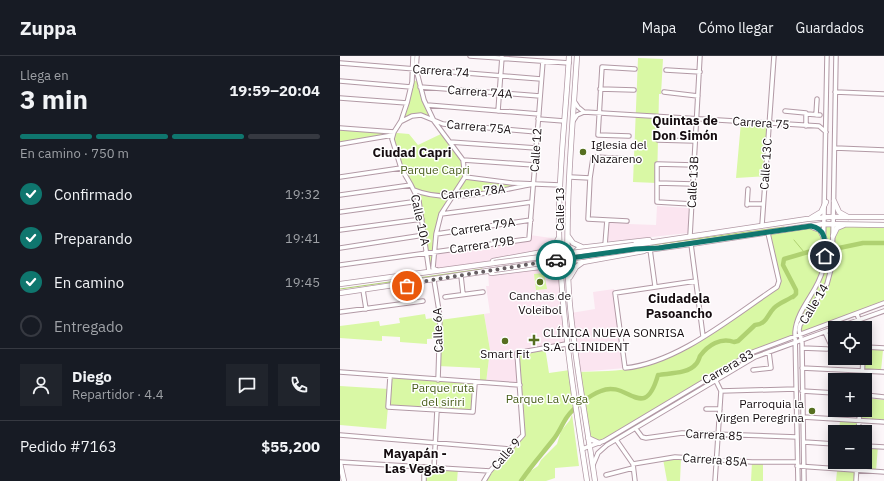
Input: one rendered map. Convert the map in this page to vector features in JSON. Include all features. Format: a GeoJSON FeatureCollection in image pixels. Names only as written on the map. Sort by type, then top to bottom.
{"type":"FeatureCollection","features":[{"type":"Feature","properties":{"kind":"main road","name":"Calle 13"},"geometry":{"type":"LineString","coordinates":[[569,56],[560,185],[559,232],[566,344],[587,481]]}},
{"type":"Feature","properties":{"kind":"main road","name":"Calle 13"},"geometry":{"type":"LineString","coordinates":[[577,56],[570,177],[568,234],[569,281],[574,343],[595,481]]}},
{"type":"Feature","properties":{"kind":"main road"},"geometry":{"type":"LineString","coordinates":[[834,201],[839,212],[851,218]]}},
{"type":"Feature","properties":{"kind":"main road"},"geometry":{"type":"LineString","coordinates":[[807,219],[821,212],[826,202]]}},
{"type":"Feature","properties":{"kind":"main road"},"geometry":{"type":"LineString","coordinates":[[479,274],[494,270],[635,247],[671,239],[778,222],[826,217],[884,218]]}},
{"type":"Feature","properties":{"kind":"main road"},"geometry":{"type":"LineString","coordinates":[[778,222],[784,226],[780,231]]}},
{"type":"Feature","properties":{"kind":"main road"},"geometry":{"type":"LineString","coordinates":[[582,247],[577,250],[575,255],[577,260],[583,262],[636,254],[649,249],[826,224],[884,225]]}},
{"type":"Feature","properties":{"kind":"main road"},"geometry":{"type":"LineString","coordinates":[[833,236],[837,228],[847,224]]}},
{"type":"Feature","properties":{"kind":"main road"},"geometry":{"type":"LineString","coordinates":[[808,227],[815,227],[820,230],[825,240]]}},
{"type":"Feature","properties":{"kind":"main road"},"geometry":{"type":"LineString","coordinates":[[340,284],[429,272],[552,250],[557,244],[559,232]]}},
{"type":"Feature","properties":{"kind":"main road"},"geometry":{"type":"LineString","coordinates":[[568,234],[572,243],[582,247],[671,239]]}},
{"type":"Feature","properties":{"kind":"main road"},"geometry":{"type":"LineString","coordinates":[[478,264],[494,264],[635,247],[649,249]]}},
{"type":"Feature","properties":{"kind":"main road"},"geometry":{"type":"LineString","coordinates":[[340,293],[461,276],[548,266],[554,259],[552,254],[546,251]]}},
{"type":"Feature","properties":{"kind":"main road"},"geometry":{"type":"LineString","coordinates":[[569,281],[574,270],[583,262]]}},
{"type":"Feature","properties":{"kind":"main road"},"geometry":{"type":"LineString","coordinates":[[548,266],[558,272],[562,280]]}},
{"type":"Feature","properties":{"kind":"main road"},"geometry":{"type":"LineString","coordinates":[[588,438],[593,442],[599,443]]}},
{"type":"Feature","properties":{"kind":"main road"},"geometry":{"type":"LineString","coordinates":[[340,462],[344,481]]}},
{"type":"Feature","properties":{"kind":"street"},"geometry":{"type":"LineString","coordinates":[[413,56],[414,69],[427,105],[434,121],[463,160],[465,177],[533,184],[560,185]]}},
{"type":"Feature","properties":{"kind":"street"},"geometry":{"type":"LineString","coordinates":[[340,144],[382,138],[393,134],[401,122],[407,103],[416,56]]}},
{"type":"Feature","properties":{"kind":"street"},"geometry":{"type":"LineString","coordinates":[[470,56],[502,57],[543,62],[569,63]]}},
{"type":"Feature","properties":{"kind":"street","name":"Calle 13B"},"geometry":{"type":"LineString","coordinates":[[690,236],[700,56]]}},
{"type":"Feature","properties":{"kind":"street","name":"Calle 13C"},"geometry":{"type":"LineString","coordinates":[[762,225],[774,56]]}},
{"type":"Feature","properties":{"kind":"street","name":"Calle 14"},"geometry":{"type":"LineString","coordinates":[[798,481],[795,326],[800,314],[821,279],[825,256],[827,56]]}},
{"type":"Feature","properties":{"kind":"street","name":"Calle 14"},"geometry":{"type":"LineString","coordinates":[[804,481],[802,348],[800,325],[827,284],[832,256],[836,56]]}},
{"type":"Feature","properties":{"kind":"street"},"geometry":{"type":"LineString","coordinates":[[498,111],[502,57]]}},
{"type":"Feature","properties":{"kind":"street"},"geometry":{"type":"LineString","coordinates":[[827,65],[832,61],[836,65]]}},
{"type":"Feature","properties":{"kind":"street","name":"Calle 12"},"geometry":{"type":"LineString","coordinates":[[529,239],[543,62]]}},
{"type":"Feature","properties":{"kind":"street","name":"Carrera 74"},"geometry":{"type":"LineString","coordinates":[[340,63],[541,79]]}},
{"type":"Feature","properties":{"kind":"street"},"geometry":{"type":"LineString","coordinates":[[628,136],[598,135],[602,67],[635,69]]}},
{"type":"Feature","properties":{"kind":"street"},"geometry":{"type":"LineString","coordinates":[[666,70],[700,72]]}},
{"type":"Feature","properties":{"kind":"street"},"geometry":{"type":"LineString","coordinates":[[340,82],[411,87]]}},
{"type":"Feature","properties":{"kind":"street"},"geometry":{"type":"LineString","coordinates":[[412,82],[418,82]]}},
{"type":"Feature","properties":{"kind":"street","name":"Carrera 74A"},"geometry":{"type":"LineString","coordinates":[[420,87],[540,96]]}},
{"type":"Feature","properties":{"kind":"street"},"geometry":{"type":"LineString","coordinates":[[600,89],[634,90]]}},
{"type":"Feature","properties":{"kind":"street"},"geometry":{"type":"LineString","coordinates":[[664,92],[698,96]]}},
{"type":"Feature","properties":{"kind":"street"},"geometry":{"type":"LineString","coordinates":[[835,92],[884,94]]}},
{"type":"Feature","properties":{"kind":"street"},"geometry":{"type":"LineString","coordinates":[[340,98],[407,103]]}},
{"type":"Feature","properties":{"kind":"street"},"geometry":{"type":"LineString","coordinates":[[785,111],[805,112],[807,114],[818,115],[817,99]]}},
{"type":"Feature","properties":{"kind":"street"},"geometry":{"type":"LineString","coordinates":[[572,122],[577,115],[584,112],[578,107],[574,100]]}},
{"type":"Feature","properties":{"kind":"street"},"geometry":{"type":"LineString","coordinates":[[427,105],[539,114]]}},
{"type":"Feature","properties":{"kind":"street","name":"Carrera 75"},"geometry":{"type":"LineString","coordinates":[[584,112],[819,126]]}},
{"type":"Feature","properties":{"kind":"street"},"geometry":{"type":"LineString","coordinates":[[806,126],[807,114]]}},
{"type":"Feature","properties":{"kind":"street","name":"Carrera 75A"},"geometry":{"type":"LineString","coordinates":[[401,122],[408,117],[417,115],[425,116],[443,124],[537,132]]}},
{"type":"Feature","properties":{"kind":"street"},"geometry":{"type":"LineString","coordinates":[[538,119],[564,120]]}},
{"type":"Feature","properties":{"kind":"street"},"geometry":{"type":"LineString","coordinates":[[826,120],[819,126],[826,132]]}},
{"type":"Feature","properties":{"kind":"street"},"geometry":{"type":"LineString","coordinates":[[340,128],[381,131],[393,134]]}},
{"type":"Feature","properties":{"kind":"street"},"geometry":{"type":"LineString","coordinates":[[381,131],[384,134],[382,138]]}},
{"type":"Feature","properties":{"kind":"street","name":"Calle 10A"},"geometry":{"type":"LineString","coordinates":[[393,134],[393,145],[401,168],[419,201],[429,272]]}},
{"type":"Feature","properties":{"kind":"street"},"geometry":{"type":"LineString","coordinates":[[658,140],[696,141]]}},
{"type":"Feature","properties":{"kind":"street"},"geometry":{"type":"LineString","coordinates":[[450,142],[536,148]]}},
{"type":"Feature","properties":{"kind":"street"},"geometry":{"type":"LineString","coordinates":[[835,148],[884,150]]}},
{"type":"Feature","properties":{"kind":"street"},"geometry":{"type":"LineString","coordinates":[[627,221],[588,219],[590,178],[593,160],[596,157],[629,159]]}},
{"type":"Feature","properties":{"kind":"street"},"geometry":{"type":"LineString","coordinates":[[826,157],[830,161],[834,157]]}},
{"type":"Feature","properties":{"kind":"street"},"geometry":{"type":"LineString","coordinates":[[463,160],[535,165]]}},
{"type":"Feature","properties":{"kind":"street"},"geometry":{"type":"LineString","coordinates":[[692,204],[657,202],[657,164],[694,165]]}},
{"type":"Feature","properties":{"kind":"street"},"geometry":{"type":"LineString","coordinates":[[340,177],[401,168]]}},
{"type":"Feature","properties":{"kind":"street","name":"Calle 10A"},"geometry":{"type":"LineString","coordinates":[[437,270],[433,268],[433,252],[441,214],[451,196],[465,177]]}},
{"type":"Feature","properties":{"kind":"street"},"geometry":{"type":"LineString","coordinates":[[570,177],[590,178]]}},
{"type":"Feature","properties":{"kind":"street"},"geometry":{"type":"LineString","coordinates":[[657,183],[693,184]]}},
{"type":"Feature","properties":{"kind":"street","name":"Carrera 78A"},"geometry":{"type":"LineString","coordinates":[[414,190],[426,194],[451,196],[533,184]]}},
{"type":"Feature","properties":{"kind":"street"},"geometry":{"type":"LineString","coordinates":[[340,195],[411,185]]}},
{"type":"Feature","properties":{"kind":"street"},"geometry":{"type":"LineString","coordinates":[[748,190],[747,204],[763,204]]}},
{"type":"Feature","properties":{"kind":"street"},"geometry":{"type":"LineString","coordinates":[[340,212],[419,201]]}},
{"type":"Feature","properties":{"kind":"street"},"geometry":{"type":"LineString","coordinates":[[441,214],[532,202]]}},
{"type":"Feature","properties":{"kind":"street"},"geometry":{"type":"LineString","coordinates":[[340,230],[422,219]]}},
{"type":"Feature","properties":{"kind":"street","name":"Carrera 79A"},"geometry":{"type":"LineString","coordinates":[[436,234],[531,220]]}},
{"type":"Feature","properties":{"kind":"street"},"geometry":{"type":"LineString","coordinates":[[605,245],[607,220]]}},
{"type":"Feature","properties":{"kind":"street"},"geometry":{"type":"LineString","coordinates":[[696,281],[615,292],[625,368],[640,366],[677,352],[704,336],[779,284],[768,233]]}},
{"type":"Feature","properties":{"kind":"street"},"geometry":{"type":"LineString","coordinates":[[340,248],[424,235]]}},
{"type":"Feature","properties":{"kind":"street","name":"Carrera 79B"},"geometry":{"type":"LineString","coordinates":[[340,265],[529,239]]}},
{"type":"Feature","properties":{"kind":"street"},"geometry":{"type":"LineString","coordinates":[[691,244],[704,336]]}},
{"type":"Feature","properties":{"kind":"street"},"geometry":{"type":"LineString","coordinates":[[649,249],[654,286]]}},
{"type":"Feature","properties":{"kind":"street"},"geometry":{"type":"LineString","coordinates":[[461,276],[463,294]]}},
{"type":"Feature","properties":{"kind":"street","name":"Calle 6A"},"geometry":{"type":"LineString","coordinates":[[434,280],[440,318],[438,380]]}},
{"type":"Feature","properties":{"kind":"street"},"geometry":{"type":"LineString","coordinates":[[407,284],[409,303]]}},
{"type":"Feature","properties":{"kind":"street"},"geometry":{"type":"LineString","coordinates":[[363,290],[366,309]]}},
{"type":"Feature","properties":{"kind":"street"},"geometry":{"type":"LineString","coordinates":[[445,297],[483,292]]}},
{"type":"Feature","properties":{"kind":"street"},"geometry":{"type":"LineString","coordinates":[[340,312],[422,301]]}},
{"type":"Feature","properties":{"kind":"street","name":"Carrera 83"},"geometry":{"type":"LineString","coordinates":[[582,448],[604,441],[753,352],[884,303]]}},
{"type":"Feature","properties":{"kind":"street","name":"Carrera 83"},"geometry":{"type":"LineString","coordinates":[[856,321],[883,313]]}},
{"type":"Feature","properties":{"kind":"street"},"geometry":{"type":"LineString","coordinates":[[857,314],[859,320]]}},
{"type":"Feature","properties":{"kind":"street"},"geometry":{"type":"LineString","coordinates":[[800,325],[802,330],[807,332]]}},
{"type":"Feature","properties":{"kind":"street","name":"Carrera 83"},"geometry":{"type":"LineString","coordinates":[[593,468],[597,455],[607,445],[657,417],[755,357],[828,331]]}},
{"type":"Feature","properties":{"kind":"street"},"geometry":{"type":"LineString","coordinates":[[825,332],[828,339]]}},
{"type":"Feature","properties":{"kind":"street","name":"Calle 9"},"geometry":{"type":"LineString","coordinates":[[484,481],[490,471],[522,435],[517,353],[566,344]]}},
{"type":"Feature","properties":{"kind":"street"},"geometry":{"type":"LineString","coordinates":[[872,347],[884,348]]}},
{"type":"Feature","properties":{"kind":"street"},"geometry":{"type":"LineString","coordinates":[[762,348],[760,352],[764,354]]}},
{"type":"Feature","properties":{"kind":"street"},"geometry":{"type":"LineString","coordinates":[[802,348],[827,349]]}},
{"type":"Feature","properties":{"kind":"street"},"geometry":{"type":"LineString","coordinates":[[753,352],[756,353],[755,357]]}},
{"type":"Feature","properties":{"kind":"street"},"geometry":{"type":"LineString","coordinates":[[753,370],[771,368],[769,352]]}},
{"type":"Feature","properties":{"kind":"street"},"geometry":{"type":"LineString","coordinates":[[862,365],[862,371]]}},
{"type":"Feature","properties":{"kind":"street"},"geometry":{"type":"LineString","coordinates":[[802,368],[884,372]]}},
{"type":"Feature","properties":{"kind":"street"},"geometry":{"type":"LineString","coordinates":[[340,372],[520,386]]}},
{"type":"Feature","properties":{"kind":"street"},"geometry":{"type":"LineString","coordinates":[[390,377],[388,407],[473,412],[475,383]]}},
{"type":"Feature","properties":{"kind":"street"},"geometry":{"type":"LineString","coordinates":[[715,481],[721,391],[716,381]]}},
{"type":"Feature","properties":{"kind":"street"},"geometry":{"type":"LineString","coordinates":[[721,391],[796,389]]}},
{"type":"Feature","properties":{"kind":"street"},"geometry":{"type":"LineString","coordinates":[[802,391],[828,393]]}},
{"type":"Feature","properties":{"kind":"street"},"geometry":{"type":"LineString","coordinates":[[872,396],[884,397]]}},
{"type":"Feature","properties":{"kind":"street"},"geometry":{"type":"LineString","coordinates":[[657,417],[654,416],[653,413],[658,408]]}},
{"type":"Feature","properties":{"kind":"street"},"geometry":{"type":"LineString","coordinates":[[706,409],[720,409]]}},
{"type":"Feature","properties":{"kind":"street"},"geometry":{"type":"LineString","coordinates":[[434,468],[437,410]]}},
{"type":"Feature","properties":{"kind":"street"},"geometry":{"type":"LineString","coordinates":[[645,423],[650,418],[646,415]]}},
{"type":"Feature","properties":{"kind":"street"},"geometry":{"type":"LineString","coordinates":[[803,417],[884,422]]}},
{"type":"Feature","properties":{"kind":"street"},"geometry":{"type":"LineString","coordinates":[[859,417],[859,425]]}},
{"type":"Feature","properties":{"kind":"street","name":"Carrera 85"},"geometry":{"type":"LineString","coordinates":[[636,429],[642,437],[646,438],[676,433],[718,436],[797,438]]}},
{"type":"Feature","properties":{"kind":"street"},"geometry":{"type":"LineString","coordinates":[[340,435],[510,450]]}},
{"type":"Feature","properties":{"kind":"street"},"geometry":{"type":"LineString","coordinates":[[617,440],[633,466],[635,481]]}},
{"type":"Feature","properties":{"kind":"street"},"geometry":{"type":"LineString","coordinates":[[604,441],[607,445]]}},
{"type":"Feature","properties":{"kind":"street"},"geometry":{"type":"LineString","coordinates":[[804,442],[828,444]]}},
{"type":"Feature","properties":{"kind":"street"},"geometry":{"type":"LineString","coordinates":[[872,446],[884,447]]}},
{"type":"Feature","properties":{"kind":"street","name":"Carrera 85A"},"geometry":{"type":"LineString","coordinates":[[606,475],[633,466],[675,457],[752,462],[797,462]]}},
{"type":"Feature","properties":{"kind":"street"},"geometry":{"type":"LineString","coordinates":[[340,462],[490,471]]}},
{"type":"Feature","properties":{"kind":"street"},"geometry":{"type":"LineString","coordinates":[[798,466],[884,472]]}},
{"type":"Feature","properties":{"kind":"street"},"geometry":{"type":"LineString","coordinates":[[424,467],[424,481]]}},
{"type":"Feature","properties":{"kind":"street"},"geometry":{"type":"LineString","coordinates":[[856,481],[857,470]]}},
{"type":"Feature","properties":{"kind":"shaded area"},"geometry":{"type":"Polygon","coordinates":[[[657,206],[689,208],[688,233],[606,242],[607,220],[628,221],[629,224],[656,225],[657,206]]]}},
{"type":"Feature","properties":{"kind":"shaded area"},"geometry":{"type":"Polygon","coordinates":[[[530,235],[558,239],[552,249],[494,261],[435,269],[433,252],[529,239],[530,235]]]}},
{"type":"Feature","properties":{"kind":"shaded area"},"geometry":{"type":"Polygon","coordinates":[[[548,266],[560,274],[566,344],[518,352],[520,385],[486,383],[490,350],[484,314],[490,313],[486,286],[489,286],[488,273],[548,266]]]}},
{"type":"Feature","properties":{"kind":"shaded area"},"geometry":{"type":"Polygon","coordinates":[[[614,289],[625,368],[579,372],[571,313],[595,309],[593,292],[614,289]]]}},
{"type":"Feature","properties":{"kind":"green space"},"geometry":{"type":"Polygon","coordinates":[[[638,58],[663,59],[661,94],[659,94],[657,183],[633,182],[638,58]]]}},
{"type":"Feature","properties":{"kind":"green space"},"geometry":{"type":"Polygon","coordinates":[[[414,80],[418,82],[434,121],[417,115],[401,121],[414,80]]]}},
{"type":"Feature","properties":{"kind":"green space"},"geometry":{"type":"Polygon","coordinates":[[[741,122],[769,123],[766,176],[736,178],[741,122]]]}},
{"type":"Feature","properties":{"kind":"green space","name":"Parque Capri"},"geometry":{"type":"Polygon","coordinates":[[[340,128],[409,134],[418,145],[443,133],[463,160],[465,177],[512,183],[513,187],[451,196],[441,214],[432,264],[430,264],[419,201],[401,168],[393,136],[340,144],[340,128]]]}},
{"type":"Feature","properties":{"kind":"green space"},"geometry":{"type":"Polygon","coordinates":[[[823,224],[884,225],[884,303],[835,321],[828,321],[828,324],[762,348],[599,443],[590,440],[579,372],[630,369],[675,352],[711,332],[779,284],[768,233],[823,224]]]}},
{"type":"Feature","properties":{"kind":"green space","name":"Canchas de Voleibol"},"geometry":{"type":"Polygon","coordinates":[[[544,273],[547,289],[536,290],[534,274],[544,273]]]}},
{"type":"Feature","properties":{"kind":"green space"},"geometry":{"type":"Polygon","coordinates":[[[425,314],[426,319],[440,317],[440,320],[484,314],[490,350],[486,383],[480,383],[480,368],[438,366],[440,338],[427,339],[427,344],[400,342],[400,337],[382,336],[382,341],[340,338],[340,326],[379,321],[380,326],[400,323],[399,318],[425,314]]]}},
{"type":"Feature","properties":{"kind":"green space","name":"Parque La Vega"},"geometry":{"type":"Polygon","coordinates":[[[545,347],[549,373],[570,370],[575,408],[568,415],[553,440],[526,474],[538,466],[541,460],[557,444],[561,431],[570,420],[572,414],[579,466],[555,468],[555,478],[546,481],[525,481],[525,475],[521,481],[484,481],[490,471],[523,435],[516,355],[545,347]]]}},
{"type":"Feature","properties":{"kind":"green space"},"geometry":{"type":"Polygon","coordinates":[[[872,349],[883,350],[881,371],[864,369],[864,365],[872,365],[872,349]]]}},
{"type":"Feature","properties":{"kind":"green space","name":"Parque ruta del siriri"},"geometry":{"type":"Polygon","coordinates":[[[390,377],[475,383],[473,412],[388,407],[386,429],[340,425],[340,386],[389,389],[390,377]]]}},
{"type":"Feature","properties":{"kind":"green space"},"geometry":{"type":"Polygon","coordinates":[[[872,399],[884,400],[884,420],[860,418],[872,417],[872,399]]]}},
{"type":"Feature","properties":{"kind":"green space"},"geometry":{"type":"Polygon","coordinates":[[[840,421],[858,422],[858,425],[840,425],[840,421]]]}},
{"type":"Feature","properties":{"kind":"green space"},"geometry":{"type":"Polygon","coordinates":[[[872,446],[878,446],[876,471],[857,470],[872,469],[872,446]]]}},
{"type":"Feature","properties":{"kind":"green space"},"geometry":{"type":"Polygon","coordinates":[[[681,458],[680,481],[667,481],[663,459],[681,458]]]}},
{"type":"Feature","properties":{"kind":"green space"},"geometry":{"type":"Polygon","coordinates":[[[752,462],[763,462],[763,481],[751,481],[752,462]]]}},
{"type":"Feature","properties":{"kind":"green space"},"geometry":{"type":"Polygon","coordinates":[[[424,467],[458,469],[457,481],[424,481],[424,467]]]}},
{"type":"Feature","properties":{"kind":"green space"},"geometry":{"type":"Polygon","coordinates":[[[837,471],[855,472],[854,481],[836,481],[837,471]]]}},
{"type":"Feature","properties":{"kind":"waterway"},"geometry":{"type":"LineString","coordinates":[[652,245],[784,227]]}},
{"type":"Feature","properties":{"kind":"waterway"},"geometry":{"type":"LineString","coordinates":[[794,240],[804,252]]}},
{"type":"Feature","properties":{"kind":"waterway"},"geometry":{"type":"LineString","coordinates":[[793,297],[796,294],[796,290],[783,265],[784,259],[815,250],[839,248],[863,243],[884,243]]}},
{"type":"Feature","properties":{"kind":"waterway"},"geometry":{"type":"LineString","coordinates":[[340,289],[482,269]]}},
{"type":"Feature","properties":{"kind":"waterway"},"geometry":{"type":"LineString","coordinates":[[521,481],[555,437],[570,413],[587,398],[601,391],[610,389],[619,390],[634,397],[641,398],[647,396],[653,389],[658,375],[688,370],[693,367],[703,352],[715,343],[720,341],[738,341],[755,325],[762,323],[776,306],[792,297]]}},
{"type":"Feature","properties":{"kind":"way so far"},"geometry":{"type":"LineString","coordinates":[[407,286],[407,284],[479,274],[494,270],[556,260]]}},
{"type":"Feature","properties":{"kind":"place","name":"Iglesia del Nazareno"},"geometry":{"type":"Point","coordinates":[583,152]}},
{"type":"Feature","properties":{"kind":"place","name":"Canchas de Voleibol"},"geometry":{"type":"Point","coordinates":[540,282]}},
{"type":"Feature","properties":{"kind":"place","name":"CLÍNICA NUEVA SONRISA S.A. CLINIDENT"},"geometry":{"type":"Point","coordinates":[534,340]}},
{"type":"Feature","properties":{"kind":"place","name":"Smart Fit"},"geometry":{"type":"Point","coordinates":[505,341]}},
{"type":"Feature","properties":{"kind":"place","name":"Parroquia la Virgen Peregrina"},"geometry":{"type":"Point","coordinates":[812,411]}},
{"type":"Feature","properties":{"kind":"district","name":"Quintas de Don Simón"},"geometry":{"type":"Point","coordinates":[685,128]}},
{"type":"Feature","properties":{"kind":"district","name":"Ciudad Capri"},"geometry":{"type":"Point","coordinates":[412,152]}},
{"type":"Feature","properties":{"kind":"district","name":"Ciudadela Pasoancho"},"geometry":{"type":"Point","coordinates":[679,306]}},
{"type":"Feature","properties":{"kind":"district","name":"Mayapán - Las Vegas"},"geometry":{"type":"Point","coordinates":[415,460]}},
{"type":"Feature","properties":{"kind":"route"},"geometry":{"type":"LineString","coordinates":[[556,260],[635,249],[647,250],[811,226],[818,228],[824,236],[825,256]]}}]}
